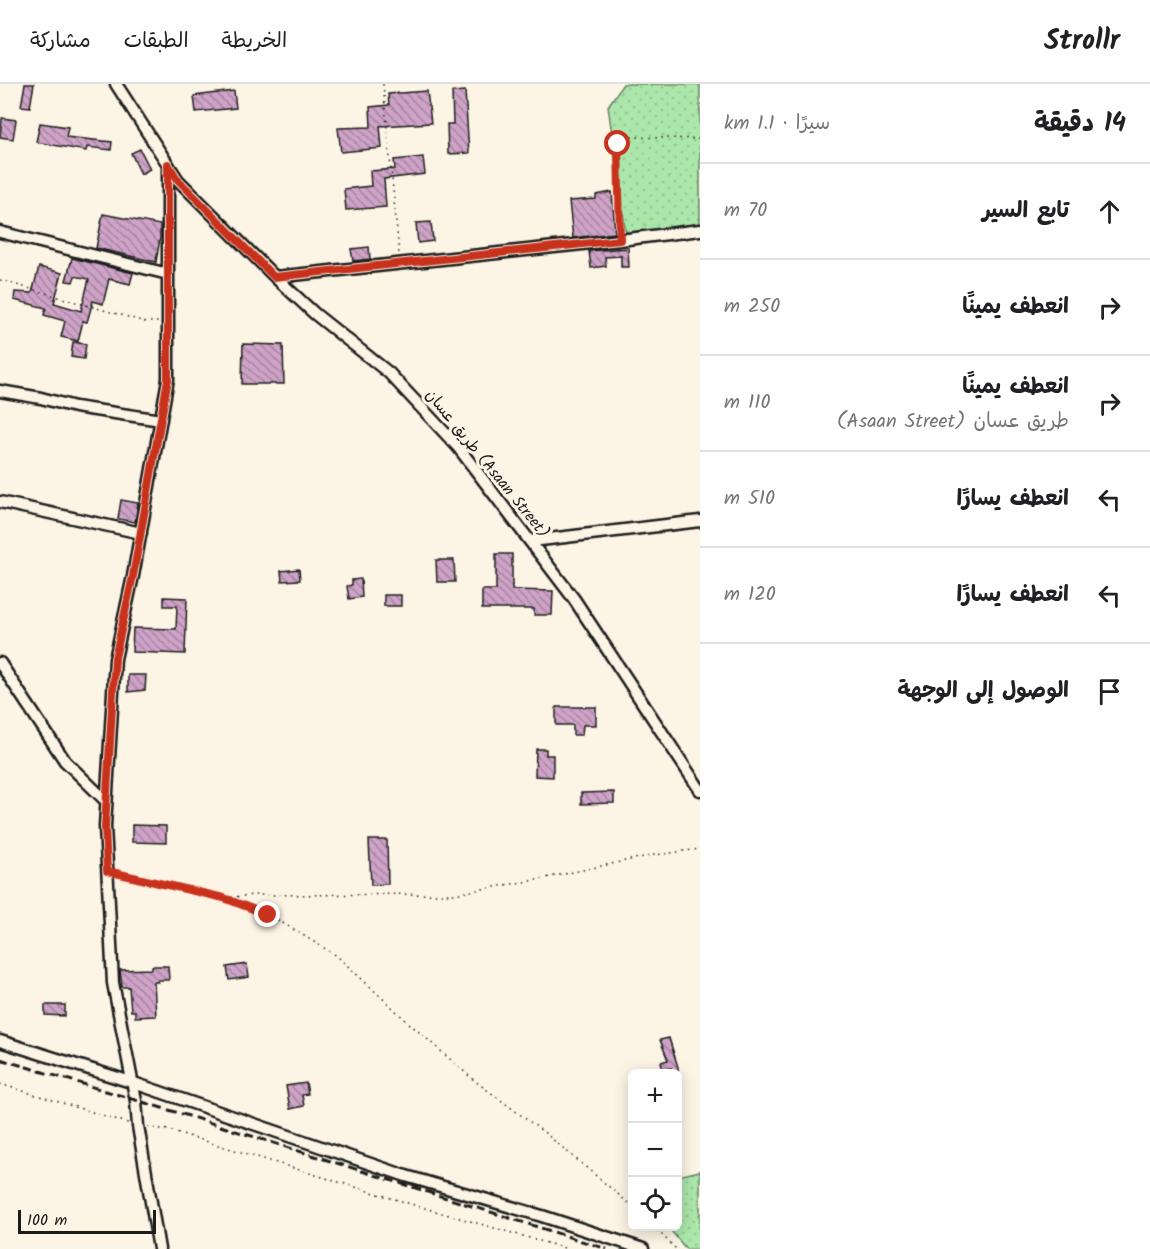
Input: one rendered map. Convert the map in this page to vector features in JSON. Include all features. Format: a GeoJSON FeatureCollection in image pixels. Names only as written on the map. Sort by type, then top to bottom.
{"type":"FeatureCollection","features":[{"type":"Feature","properties":{"kind":"street","name":"طريق عسان (Asaan Street)"},"geometry":{"type":"LineString","coordinates":[[117,84],[178,180],[274,277],[315,314],[389,373],[417,400],[458,447],[574,598],[700,790]]}},
{"type":"Feature","properties":{"kind":"street"},"geometry":{"type":"LineString","coordinates":[[159,1249],[138,1126],[136,1101],[113,982],[105,826],[115,658],[141,533],[168,379],[168,164]]}},
{"type":"Feature","properties":{"kind":"street"},"geometry":{"type":"LineString","coordinates":[[274,277],[700,230]]}},
{"type":"Feature","properties":{"kind":"street"},"geometry":{"type":"LineString","coordinates":[[0,232],[168,274]]}},
{"type":"Feature","properties":{"kind":"street"},"geometry":{"type":"LineString","coordinates":[[0,391],[75,407],[161,420]]}},
{"type":"Feature","properties":{"kind":"street"},"geometry":{"type":"LineString","coordinates":[[0,502],[141,533]]}},
{"type":"Feature","properties":{"kind":"street"},"geometry":{"type":"LineString","coordinates":[[532,542],[700,521]]}},
{"type":"Feature","properties":{"kind":"street"},"geometry":{"type":"LineString","coordinates":[[0,663],[65,761],[106,801]]}},
{"type":"Feature","properties":{"kind":"street"},"geometry":{"type":"LineString","coordinates":[[0,1041],[131,1082],[406,1176],[542,1216],[643,1249]]}},
{"type":"Feature","properties":{"kind":"path"},"geometry":{"type":"LineString","coordinates":[[383,84],[400,263]]}},
{"type":"Feature","properties":{"kind":"path"},"geometry":{"type":"LineString","coordinates":[[620,240],[618,144],[632,137],[700,139]]}},
{"type":"Feature","properties":{"kind":"path"},"geometry":{"type":"LineString","coordinates":[[0,280],[145,322],[168,322]]}},
{"type":"Feature","properties":{"kind":"path"},"geometry":{"type":"LineString","coordinates":[[224,898],[253,895],[454,894],[541,879],[648,856],[700,849]]}},
{"type":"Feature","properties":{"kind":"path"},"geometry":{"type":"LineString","coordinates":[[107,871],[224,898],[268,915],[337,956],[475,1081],[545,1133],[628,1202]]}},
{"type":"Feature","properties":{"kind":"path"},"geometry":{"type":"LineString","coordinates":[[0,1084],[138,1126],[169,1130],[414,1205],[568,1249]]}},
{"type":"Feature","properties":{"kind":"path"},"geometry":{"type":"LineString","coordinates":[[657,1231],[676,1249]]}},
{"type":"Feature","properties":{"kind":"green space"},"geometry":{"type":"Polygon","coordinates":[[[623,84],[700,84],[700,224],[626,235],[608,106],[623,84]]]}},
{"type":"Feature","properties":{"kind":"green space"},"geometry":{"type":"Polygon","coordinates":[[[700,1171],[700,1249],[686,1249],[671,1231],[682,1231],[682,1175],[700,1171]]]}},
{"type":"Feature","properties":{"kind":"building"},"geometry":{"type":"Polygon","coordinates":[[[25,84],[34,84],[30,107],[21,106],[25,84]]]}},
{"type":"Feature","properties":{"kind":"building"},"geometry":{"type":"Polygon","coordinates":[[[234,91],[236,108],[196,112],[194,96],[234,91]]]}},
{"type":"Feature","properties":{"kind":"building"},"geometry":{"type":"Polygon","coordinates":[[[427,91],[431,123],[380,126],[382,148],[341,152],[338,128],[371,127],[370,107],[389,105],[388,94],[427,91]]]}},
{"type":"Feature","properties":{"kind":"building"},"geometry":{"type":"Polygon","coordinates":[[[465,91],[469,153],[448,154],[447,124],[453,124],[452,92],[465,91]]]}},
{"type":"Feature","properties":{"kind":"building"},"geometry":{"type":"Polygon","coordinates":[[[2,118],[16,120],[13,139],[0,137],[2,118]]]}},
{"type":"Feature","properties":{"kind":"building"},"geometry":{"type":"Polygon","coordinates":[[[40,123],[68,127],[66,137],[112,142],[111,150],[87,147],[86,151],[36,142],[40,123]]]}},
{"type":"Feature","properties":{"kind":"building"},"geometry":{"type":"Polygon","coordinates":[[[140,149],[150,169],[141,174],[131,153],[140,149]]]}},
{"type":"Feature","properties":{"kind":"building"},"geometry":{"type":"Polygon","coordinates":[[[423,157],[425,174],[384,179],[386,207],[346,210],[344,189],[371,186],[370,171],[395,169],[394,160],[423,157]]]}},
{"type":"Feature","properties":{"kind":"building"},"geometry":{"type":"Polygon","coordinates":[[[612,192],[615,233],[573,238],[569,201],[596,199],[596,195],[612,192]]]}},
{"type":"Feature","properties":{"kind":"building"},"geometry":{"type":"Polygon","coordinates":[[[103,214],[160,225],[156,262],[96,248],[103,214]]]}},
{"type":"Feature","properties":{"kind":"building"},"geometry":{"type":"Polygon","coordinates":[[[431,222],[433,241],[418,243],[416,223],[431,222]]]}},
{"type":"Feature","properties":{"kind":"building"},"geometry":{"type":"Polygon","coordinates":[[[369,247],[370,259],[353,261],[351,249],[369,247]]]}},
{"type":"Feature","properties":{"kind":"building"},"geometry":{"type":"Polygon","coordinates":[[[628,248],[629,267],[621,267],[621,256],[605,257],[606,266],[591,268],[589,251],[628,248]]]}},
{"type":"Feature","properties":{"kind":"building"},"geometry":{"type":"Polygon","coordinates":[[[72,258],[133,273],[130,284],[109,279],[103,304],[93,301],[87,322],[83,321],[78,341],[61,337],[65,321],[44,315],[46,308],[14,300],[15,292],[32,293],[39,267],[62,273],[54,303],[81,311],[89,279],[75,276],[73,282],[66,281],[72,258]]]}},
{"type":"Feature","properties":{"kind":"building"},"geometry":{"type":"Polygon","coordinates":[[[73,342],[86,344],[84,359],[71,357],[73,342]]]}},
{"type":"Feature","properties":{"kind":"building"},"geometry":{"type":"Polygon","coordinates":[[[243,344],[283,345],[284,384],[242,384],[243,344]]]}},
{"type":"Feature","properties":{"kind":"building"},"geometry":{"type":"Polygon","coordinates":[[[121,500],[138,503],[135,522],[118,519],[121,500]]]}},
{"type":"Feature","properties":{"kind":"building"},"geometry":{"type":"Polygon","coordinates":[[[496,554],[512,554],[512,590],[553,591],[552,615],[534,615],[534,609],[482,609],[482,590],[496,590],[496,554]]]}},
{"type":"Feature","properties":{"kind":"building"},"geometry":{"type":"Polygon","coordinates":[[[436,560],[454,560],[455,582],[437,582],[436,560]]]}},
{"type":"Feature","properties":{"kind":"building"},"geometry":{"type":"Polygon","coordinates":[[[299,569],[300,580],[282,581],[281,571],[299,569]]]}},
{"type":"Feature","properties":{"kind":"building"},"geometry":{"type":"Polygon","coordinates":[[[361,579],[362,597],[349,599],[347,586],[352,585],[352,580],[361,579]]]}},
{"type":"Feature","properties":{"kind":"building"},"geometry":{"type":"Polygon","coordinates":[[[384,595],[401,595],[401,606],[384,606],[384,595]]]}},
{"type":"Feature","properties":{"kind":"building"},"geometry":{"type":"Polygon","coordinates":[[[164,597],[187,598],[185,654],[132,652],[133,628],[176,629],[177,606],[164,606],[164,597]]]}},
{"type":"Feature","properties":{"kind":"building"},"geometry":{"type":"Polygon","coordinates":[[[128,675],[146,675],[145,690],[128,692],[128,675]]]}},
{"type":"Feature","properties":{"kind":"building"},"geometry":{"type":"Polygon","coordinates":[[[556,707],[596,707],[596,725],[583,725],[582,735],[573,735],[573,725],[556,725],[556,707]]]}},
{"type":"Feature","properties":{"kind":"building"},"geometry":{"type":"Polygon","coordinates":[[[536,749],[546,749],[546,755],[553,755],[553,777],[535,776],[536,749]]]}},
{"type":"Feature","properties":{"kind":"building"},"geometry":{"type":"Polygon","coordinates":[[[614,792],[614,803],[581,804],[581,793],[614,792]]]}},
{"type":"Feature","properties":{"kind":"building"},"geometry":{"type":"Polygon","coordinates":[[[132,825],[166,826],[166,843],[132,842],[132,825]]]}},
{"type":"Feature","properties":{"kind":"building"},"geometry":{"type":"Polygon","coordinates":[[[369,840],[387,840],[388,884],[371,885],[369,840]]]}},
{"type":"Feature","properties":{"kind":"building"},"geometry":{"type":"Polygon","coordinates":[[[247,964],[249,977],[229,980],[227,967],[247,964]]]}},
{"type":"Feature","properties":{"kind":"building"},"geometry":{"type":"Polygon","coordinates":[[[152,966],[168,966],[169,980],[154,982],[156,1016],[135,1017],[135,1011],[131,1011],[129,987],[122,987],[120,970],[152,969],[152,966]]]}},
{"type":"Feature","properties":{"kind":"building"},"geometry":{"type":"Polygon","coordinates":[[[45,1005],[65,1005],[65,1016],[45,1015],[45,1005]]]}},
{"type":"Feature","properties":{"kind":"building"},"geometry":{"type":"Polygon","coordinates":[[[669,1038],[678,1069],[663,1069],[661,1062],[668,1060],[660,1040],[669,1038]]]}},
{"type":"Feature","properties":{"kind":"building"},"geometry":{"type":"Polygon","coordinates":[[[306,1083],[308,1094],[302,1095],[304,1106],[290,1109],[286,1086],[306,1083]]]}},
{"type":"Feature","properties":{"kind":"railway"},"geometry":{"type":"LineString","coordinates":[[0,1059],[192,1117],[607,1249]]}},
{"type":"Feature","properties":{"kind":"route"},"geometry":{"type":"LineString","coordinates":[[268,915],[224,898],[176,885],[107,871],[105,826],[115,658],[133,576],[168,379],[168,164],[178,180],[274,277],[620,240],[618,144]]}}]}
